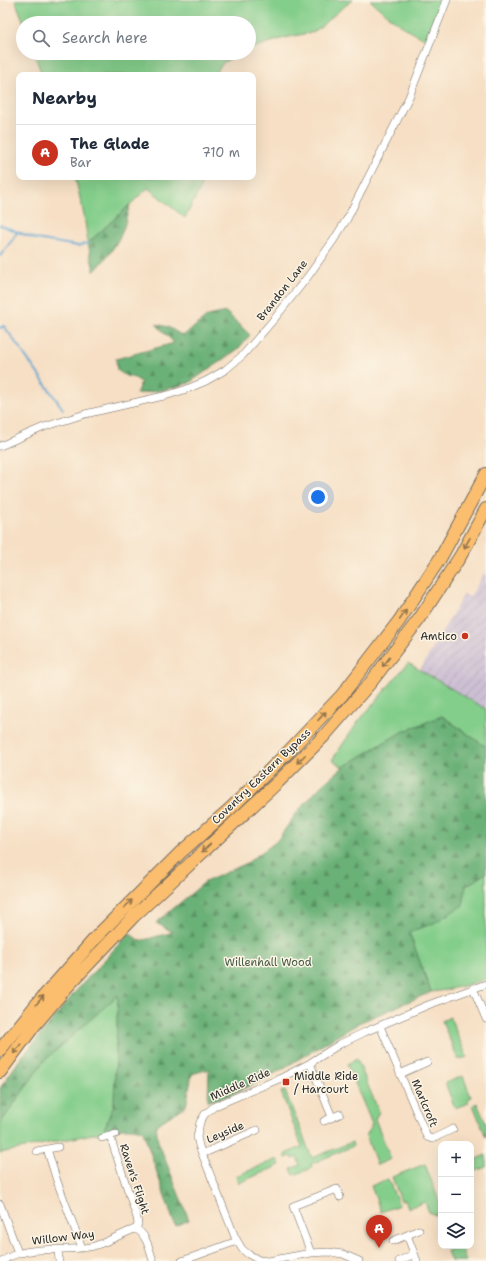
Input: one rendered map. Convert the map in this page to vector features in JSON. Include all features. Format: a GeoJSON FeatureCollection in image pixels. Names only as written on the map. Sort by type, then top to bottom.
{"type":"FeatureCollection","features":[{"type":"Feature","properties":{"kind":"highway","name":"Coventry Eastern Bypass"},"geometry":{"type":"LineString","coordinates":[[0,1050],[36,1005],[99,934],[181,852],[231,808],[288,752],[342,695],[399,621],[441,558],[486,474]]}},
{"type":"Feature","properties":{"kind":"highway","name":"Coventry Eastern Bypass"},"geometry":{"type":"LineString","coordinates":[[0,1072],[34,1026],[66,988],[134,916],[278,782],[330,730],[371,682],[420,618],[461,554],[486,509]]}},
{"type":"Feature","properties":{"kind":"street","name":"Brandon Lane"},"geometry":{"type":"LineString","coordinates":[[0,446],[44,426],[187,389],[206,381],[225,370],[243,355],[309,275],[333,242],[347,219],[409,96],[447,0]]}},
{"type":"Feature","properties":{"kind":"street","name":"Middle Ride"},"geometry":{"type":"LineString","coordinates":[[359,1261],[343,1254],[328,1252],[310,1253],[268,1261],[251,1257],[245,1252],[237,1241],[197,1141],[197,1133],[200,1122],[209,1111],[221,1104],[269,1084],[310,1063],[340,1044],[428,1005],[486,984]]}},
{"type":"Feature","properties":{"kind":"street"},"geometry":{"type":"LineString","coordinates":[[473,988],[486,1019]]}},
{"type":"Feature","properties":{"kind":"street","name":"Marlcroft"},"geometry":{"type":"LineString","coordinates":[[380,1026],[427,1137],[432,1139],[453,1130]]}},
{"type":"Feature","properties":{"kind":"street","name":"Marlcroft"},"geometry":{"type":"LineString","coordinates":[[400,1074],[428,1062]]}},
{"type":"Feature","properties":{"kind":"street"},"geometry":{"type":"LineString","coordinates":[[310,1063],[332,1117]]}},
{"type":"Feature","properties":{"kind":"street"},"geometry":{"type":"LineString","coordinates":[[324,1121],[340,1114]]}},
{"type":"Feature","properties":{"kind":"street","name":"Leyside"},"geometry":{"type":"LineString","coordinates":[[202,1154],[257,1130]]}},
{"type":"Feature","properties":{"kind":"street","name":"Raven's Flight"},"geometry":{"type":"LineString","coordinates":[[102,1138],[113,1135],[137,1218],[138,1224],[136,1229]]}},
{"type":"Feature","properties":{"kind":"street"},"geometry":{"type":"LineString","coordinates":[[37,1151],[58,1147]]}},
{"type":"Feature","properties":{"kind":"street"},"geometry":{"type":"LineString","coordinates":[[47,1149],[56,1181],[82,1248]]}},
{"type":"Feature","properties":{"kind":"street"},"geometry":{"type":"LineString","coordinates":[[310,1253],[293,1206],[337,1189],[340,1196]]}},
{"type":"Feature","properties":{"kind":"street"},"geometry":{"type":"LineString","coordinates":[[0,1204],[18,1253]]}},
{"type":"Feature","properties":{"kind":"street"},"geometry":{"type":"LineString","coordinates":[[136,1229],[144,1237],[154,1261]]}},
{"type":"Feature","properties":{"kind":"street","name":"Willow Way"},"geometry":{"type":"LineString","coordinates":[[3,1261],[18,1253],[82,1248],[99,1244],[136,1229]]}},
{"type":"Feature","properties":{"kind":"street"},"geometry":{"type":"LineString","coordinates":[[393,1241],[419,1230]]}},
{"type":"Feature","properties":{"kind":"street"},"geometry":{"type":"LineString","coordinates":[[399,1261],[416,1258],[407,1236]]}},
{"type":"Feature","properties":{"kind":"street"},"geometry":{"type":"LineString","coordinates":[[182,1261],[237,1241]]}},
{"type":"Feature","properties":{"kind":"street"},"geometry":{"type":"LineString","coordinates":[[58,1250],[59,1261]]}},
{"type":"Feature","properties":{"kind":"shaded area","name":"Amtico"},"geometry":{"type":"Polygon","coordinates":[[[486,570],[486,709],[420,670],[464,594],[470,597],[486,570]]]}},
{"type":"Feature","properties":{"kind":"green space"},"geometry":{"type":"Polygon","coordinates":[[[15,0],[353,0],[314,32],[284,38],[256,47],[256,16],[21,16],[15,0]]]}},
{"type":"Feature","properties":{"kind":"green space"},"geometry":{"type":"Polygon","coordinates":[[[370,0],[442,0],[425,39],[396,22],[370,0]]]}},
{"type":"Feature","properties":{"kind":"green space"},"geometry":{"type":"Polygon","coordinates":[[[37,60],[228,60],[224,62],[216,72],[41,72],[37,60]]]}},
{"type":"Feature","properties":{"kind":"green space"},"geometry":{"type":"Polygon","coordinates":[[[76,180],[202,180],[200,189],[185,218],[148,188],[88,243],[84,215],[76,180]]]}},
{"type":"Feature","properties":{"kind":"green space"},"geometry":{"type":"Polygon","coordinates":[[[130,205],[123,230],[114,247],[94,272],[88,243],[130,205]]]}},
{"type":"Feature","properties":{"kind":"green space"},"geometry":{"type":"Polygon","coordinates":[[[226,312],[250,335],[238,349],[189,383],[164,390],[136,394],[141,382],[135,378],[126,376],[117,370],[116,359],[174,343],[156,324],[168,327],[183,336],[208,316],[226,312]]]}},
{"type":"Feature","properties":{"kind":"green space"},"geometry":{"type":"Polygon","coordinates":[[[408,663],[486,709],[486,747],[442,716],[400,733],[343,767],[332,760],[358,722],[408,663]]]}},
{"type":"Feature","properties":{"kind":"green space","name":"Willenhall Wood"},"geometry":{"type":"Polygon","coordinates":[[[442,716],[486,747],[486,873],[466,886],[463,905],[434,923],[409,932],[431,992],[361,1022],[267,1078],[222,1098],[208,1101],[209,1069],[192,1074],[186,1106],[156,1125],[158,1141],[189,1220],[175,1226],[143,1131],[128,1128],[103,1132],[114,1104],[118,995],[43,1062],[0,1124],[0,1088],[21,1058],[76,991],[129,933],[140,941],[173,932],[156,923],[205,882],[247,863],[277,841],[297,812],[321,786],[343,767],[400,733],[442,716]]]}},
{"type":"Feature","properties":{"kind":"green space"},"geometry":{"type":"Polygon","coordinates":[[[486,873],[486,979],[452,989],[431,992],[409,932],[434,923],[466,886],[486,873]]]}},
{"type":"Feature","properties":{"kind":"green space"},"geometry":{"type":"Polygon","coordinates":[[[118,994],[114,1104],[103,1132],[0,1153],[0,1124],[43,1062],[118,994]]]}},
{"type":"Feature","properties":{"kind":"green space"},"geometry":{"type":"Polygon","coordinates":[[[450,1017],[467,1057],[458,1060],[442,1021],[450,1017]]]}},
{"type":"Feature","properties":{"kind":"green space"},"geometry":{"type":"Polygon","coordinates":[[[357,1059],[379,1112],[375,1119],[391,1159],[377,1165],[366,1136],[372,1124],[347,1064],[357,1059]]]}},
{"type":"Feature","properties":{"kind":"green space"},"geometry":{"type":"Polygon","coordinates":[[[463,1076],[471,1097],[467,1099],[469,1103],[455,1108],[445,1083],[463,1076]]]}},
{"type":"Feature","properties":{"kind":"green space"},"geometry":{"type":"Polygon","coordinates":[[[285,1091],[312,1158],[352,1142],[353,1146],[311,1164],[312,1168],[294,1175],[291,1169],[300,1165],[297,1157],[293,1159],[291,1156],[286,1158],[285,1154],[302,1147],[281,1092],[285,1091]]]}},
{"type":"Feature","properties":{"kind":"green space"},"geometry":{"type":"Polygon","coordinates":[[[477,1103],[486,1124],[486,1137],[473,1105],[477,1103]]]}},
{"type":"Feature","properties":{"kind":"green space"},"geometry":{"type":"Polygon","coordinates":[[[486,1155],[486,1167],[474,1172],[474,1166],[478,1164],[476,1159],[486,1155]]]}},
{"type":"Feature","properties":{"kind":"green space"},"geometry":{"type":"Polygon","coordinates":[[[277,1159],[280,1165],[239,1183],[236,1176],[277,1159]]]}},
{"type":"Feature","properties":{"kind":"green space"},"geometry":{"type":"Polygon","coordinates":[[[425,1164],[438,1198],[438,1216],[429,1212],[425,1202],[408,1208],[405,1200],[401,1201],[392,1177],[425,1164]]]}},
{"type":"Feature","properties":{"kind":"green space"},"geometry":{"type":"Polygon","coordinates":[[[388,1179],[399,1205],[381,1212],[371,1186],[388,1179]]]}},
{"type":"Feature","properties":{"kind":"green space"},"geometry":{"type":"Polygon","coordinates":[[[453,1249],[462,1249],[466,1261],[451,1261],[447,1251],[453,1249]]]}},
{"type":"Feature","properties":{"kind":"waterway"},"geometry":{"type":"LineString","coordinates":[[0,225],[36,239],[78,246],[88,243]]}},
{"type":"Feature","properties":{"kind":"waterway"},"geometry":{"type":"LineString","coordinates":[[0,256],[17,232]]}},
{"type":"Feature","properties":{"kind":"waterway"},"geometry":{"type":"LineString","coordinates":[[0,328],[4,326],[63,409]]}},
{"type":"Feature","properties":{"kind":"place","name":"Amtico"},"geometry":{"type":"Point","coordinates":[465,636]}},
{"type":"Feature","properties":{"kind":"place","name":"Middle Ride / Harcourt"},"geometry":{"type":"Point","coordinates":[286,1082]}},
{"type":"Feature","properties":{"kind":"place","name":"The Glade"},"geometry":{"type":"Point","coordinates":[379,1248]}}]}
